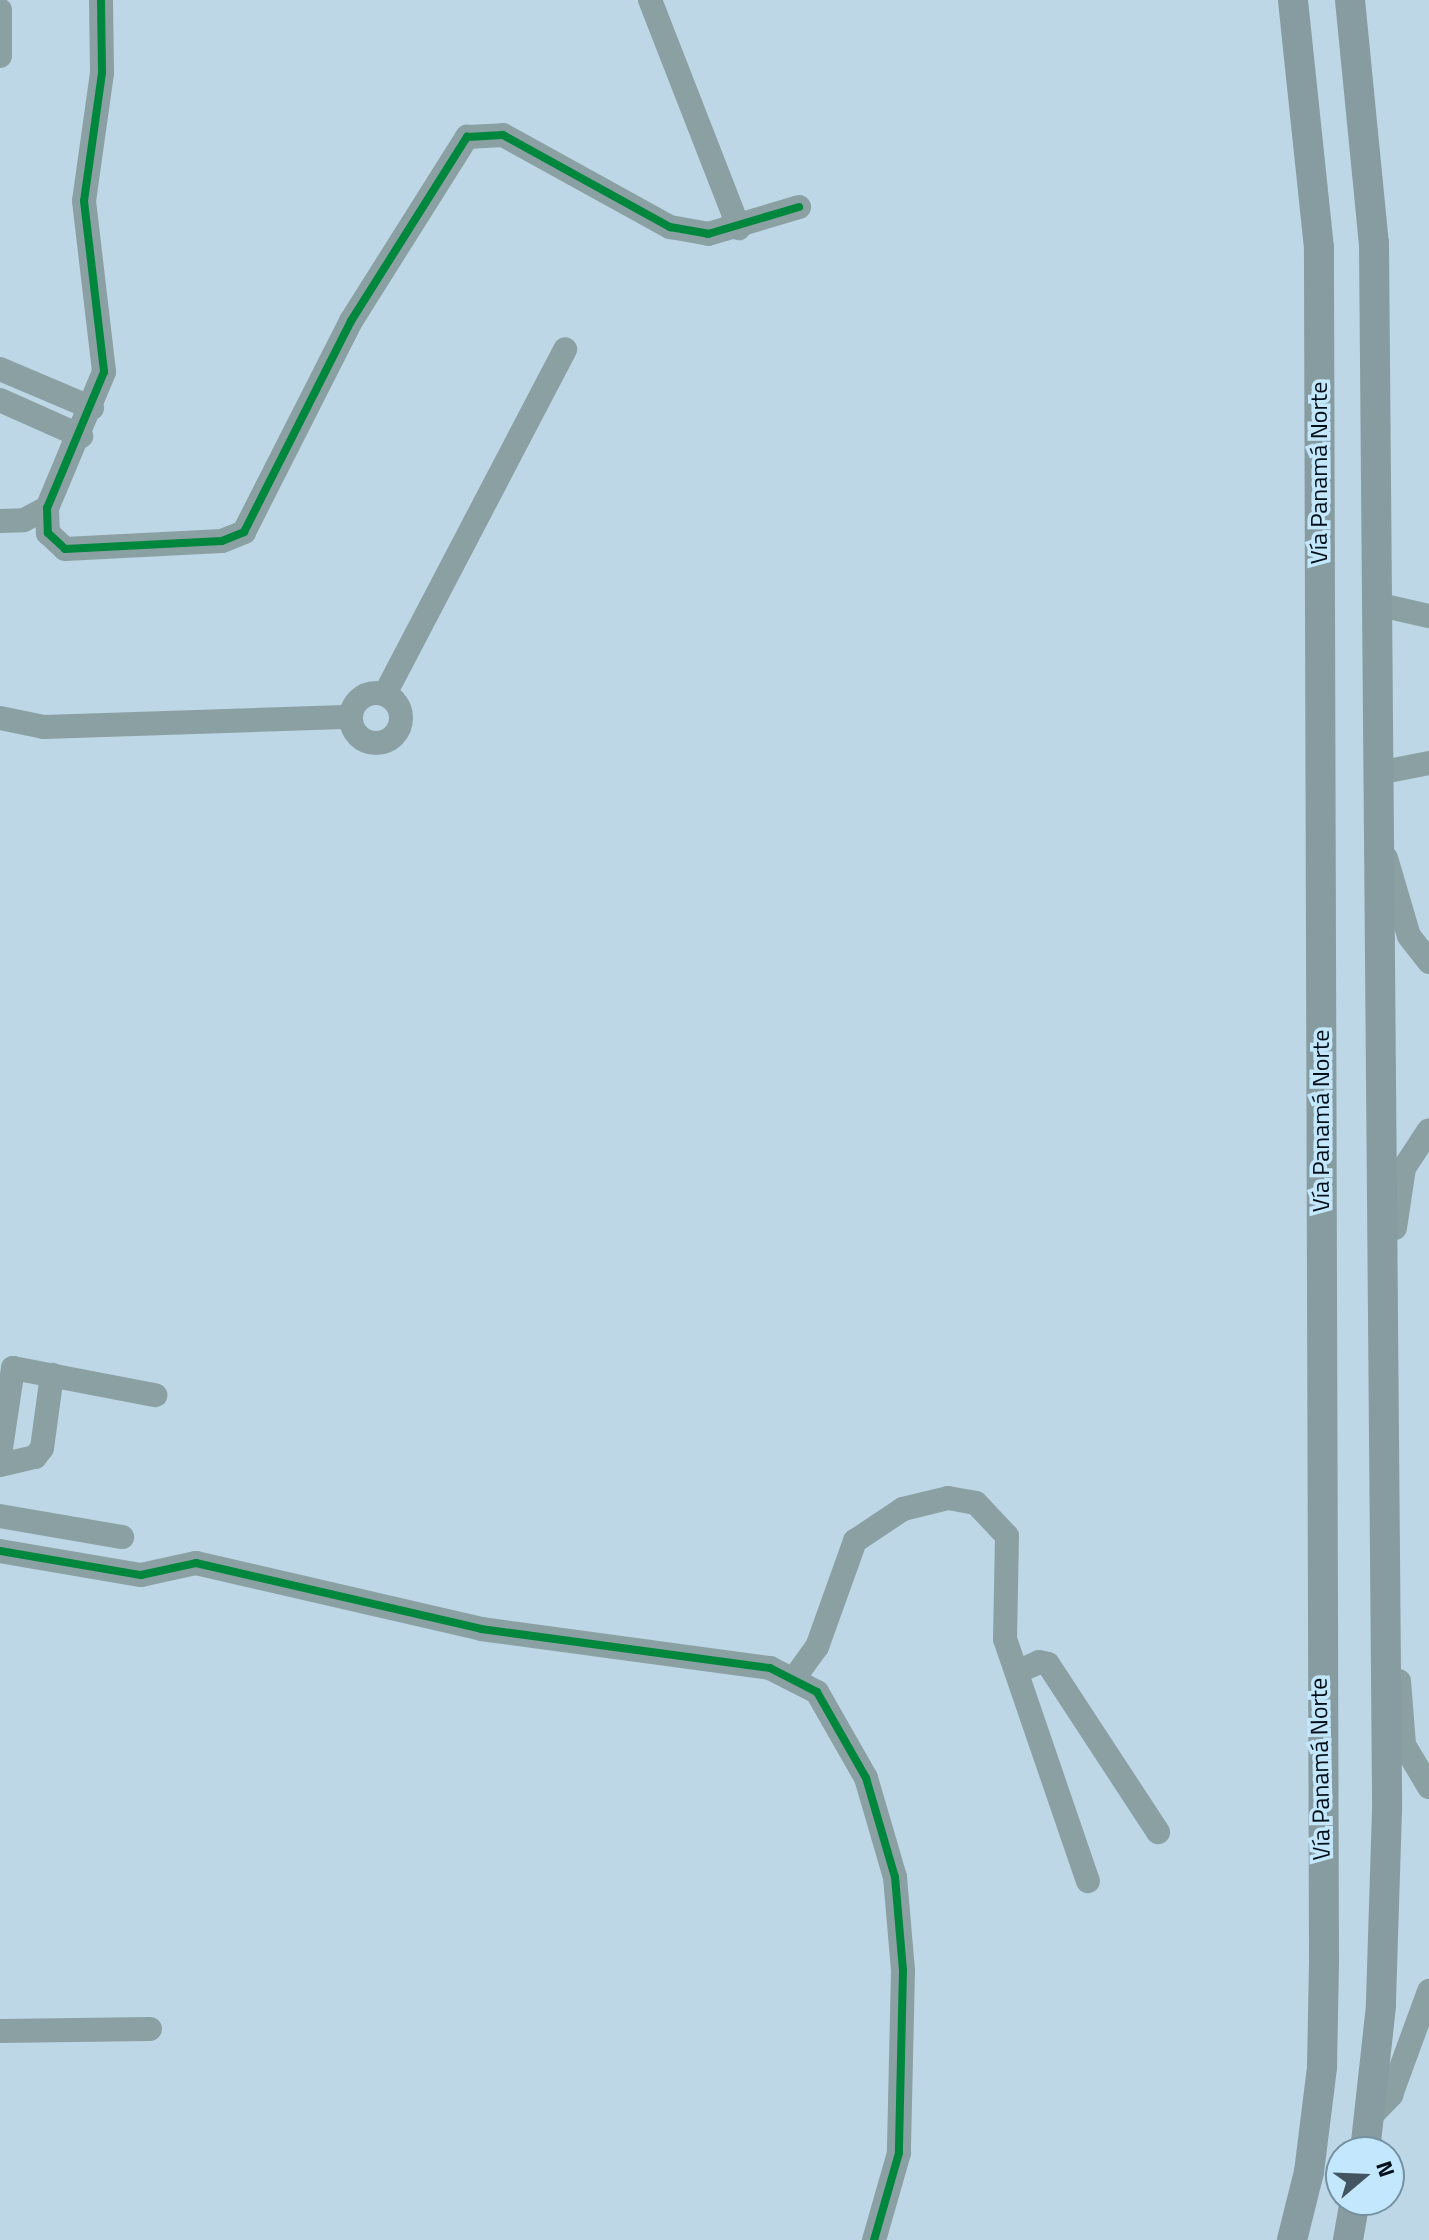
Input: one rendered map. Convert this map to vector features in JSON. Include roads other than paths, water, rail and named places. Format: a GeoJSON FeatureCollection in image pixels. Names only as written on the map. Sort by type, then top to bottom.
{"type":"FeatureCollection","features":[{"type":"Feature","properties":{"kind":"main road","name":"Vía Panamá Norte"},"geometry":{"type":"LineString","coordinates":[[1292,2240],[1309,2172],[1322,2067],[1324,1958],[1319,248],[1293,0]]}},
{"type":"Feature","properties":{"kind":"main road"},"geometry":{"type":"LineString","coordinates":[[1350,0],[1374,243],[1383,1260],[1387,1825],[1372,2115],[1368,2136]]}},
{"type":"Feature","properties":{"kind":"main road"},"geometry":{"type":"LineString","coordinates":[[1348,2240],[1352,2216]]}},
{"type":"Feature","properties":{"kind":"street"},"geometry":{"type":"LineString","coordinates":[[101,0],[102,73],[84,201],[104,372],[81,436],[47,508],[48,533],[65,549],[222,541],[244,532],[351,321],[467,137],[503,135],[670,227],[708,234],[739,228],[799,207]]}},
{"type":"Feature","properties":{"kind":"street"},"geometry":{"type":"LineString","coordinates":[[650,0],[739,228]]}},
{"type":"Feature","properties":{"kind":"street"},"geometry":{"type":"LineString","coordinates":[[0,10],[0,56]]}},
{"type":"Feature","properties":{"kind":"street"},"geometry":{"type":"LineString","coordinates":[[385,694],[565,349]]}},
{"type":"Feature","properties":{"kind":"street"},"geometry":{"type":"LineString","coordinates":[[0,369],[92,408]]}},
{"type":"Feature","properties":{"kind":"street"},"geometry":{"type":"LineString","coordinates":[[0,400],[81,436]]}},
{"type":"Feature","properties":{"kind":"street"},"geometry":{"type":"LineString","coordinates":[[0,521],[24,520],[47,508]]}},
{"type":"Feature","properties":{"kind":"street"},"geometry":{"type":"LineString","coordinates":[[1376,604],[1429,616]]}},
{"type":"Feature","properties":{"kind":"street"},"geometry":{"type":"LineString","coordinates":[[385,694],[394,700],[401,721],[390,739],[369,743],[351,717],[358,700],[385,694]]}},
{"type":"Feature","properties":{"kind":"street"},"geometry":{"type":"LineString","coordinates":[[0,718],[44,727],[351,717]]}},
{"type":"Feature","properties":{"kind":"street"},"geometry":{"type":"LineString","coordinates":[[1378,773],[1429,763]]}},
{"type":"Feature","properties":{"kind":"street"},"geometry":{"type":"LineString","coordinates":[[1379,833],[1409,936],[1429,962]]}},
{"type":"Feature","properties":{"kind":"street"},"geometry":{"type":"LineString","coordinates":[[1383,1260],[1394,1239],[1404,1168],[1429,1130]]}},
{"type":"Feature","properties":{"kind":"street"},"geometry":{"type":"LineString","coordinates":[[0,1455],[13,1368],[155,1395]]}},
{"type":"Feature","properties":{"kind":"street"},"geometry":{"type":"LineString","coordinates":[[0,1465],[35,1457],[42,1448],[52,1375]]}},
{"type":"Feature","properties":{"kind":"street"},"geometry":{"type":"LineString","coordinates":[[795,1677],[817,1647],[855,1541],[903,1509],[948,1498],[976,1503],[1007,1536],[1002,1616],[1017,1672],[1088,1881]]}},
{"type":"Feature","properties":{"kind":"street"},"geometry":{"type":"LineString","coordinates":[[0,1516],[122,1537]]}},
{"type":"Feature","properties":{"kind":"street"},"geometry":{"type":"LineString","coordinates":[[0,1551],[141,1575],[196,1563],[481,1629],[770,1668],[795,1677],[817,1692],[838,1721],[866,1778],[895,1877],[903,1970],[899,2153],[874,2240]]}},
{"type":"Feature","properties":{"kind":"street"},"geometry":{"type":"LineString","coordinates":[[1386,1646],[1398,1670],[1404,1745],[1429,1787]]}},
{"type":"Feature","properties":{"kind":"street"},"geometry":{"type":"LineString","coordinates":[[1017,1672],[1039,1662],[1048,1664],[1158,1832]]}},
{"type":"Feature","properties":{"kind":"street"},"geometry":{"type":"LineString","coordinates":[[1372,2115],[1391,2095],[1429,1991]]}},
{"type":"Feature","properties":{"kind":"street"},"geometry":{"type":"LineString","coordinates":[[0,2031],[150,2029]]}}]}
